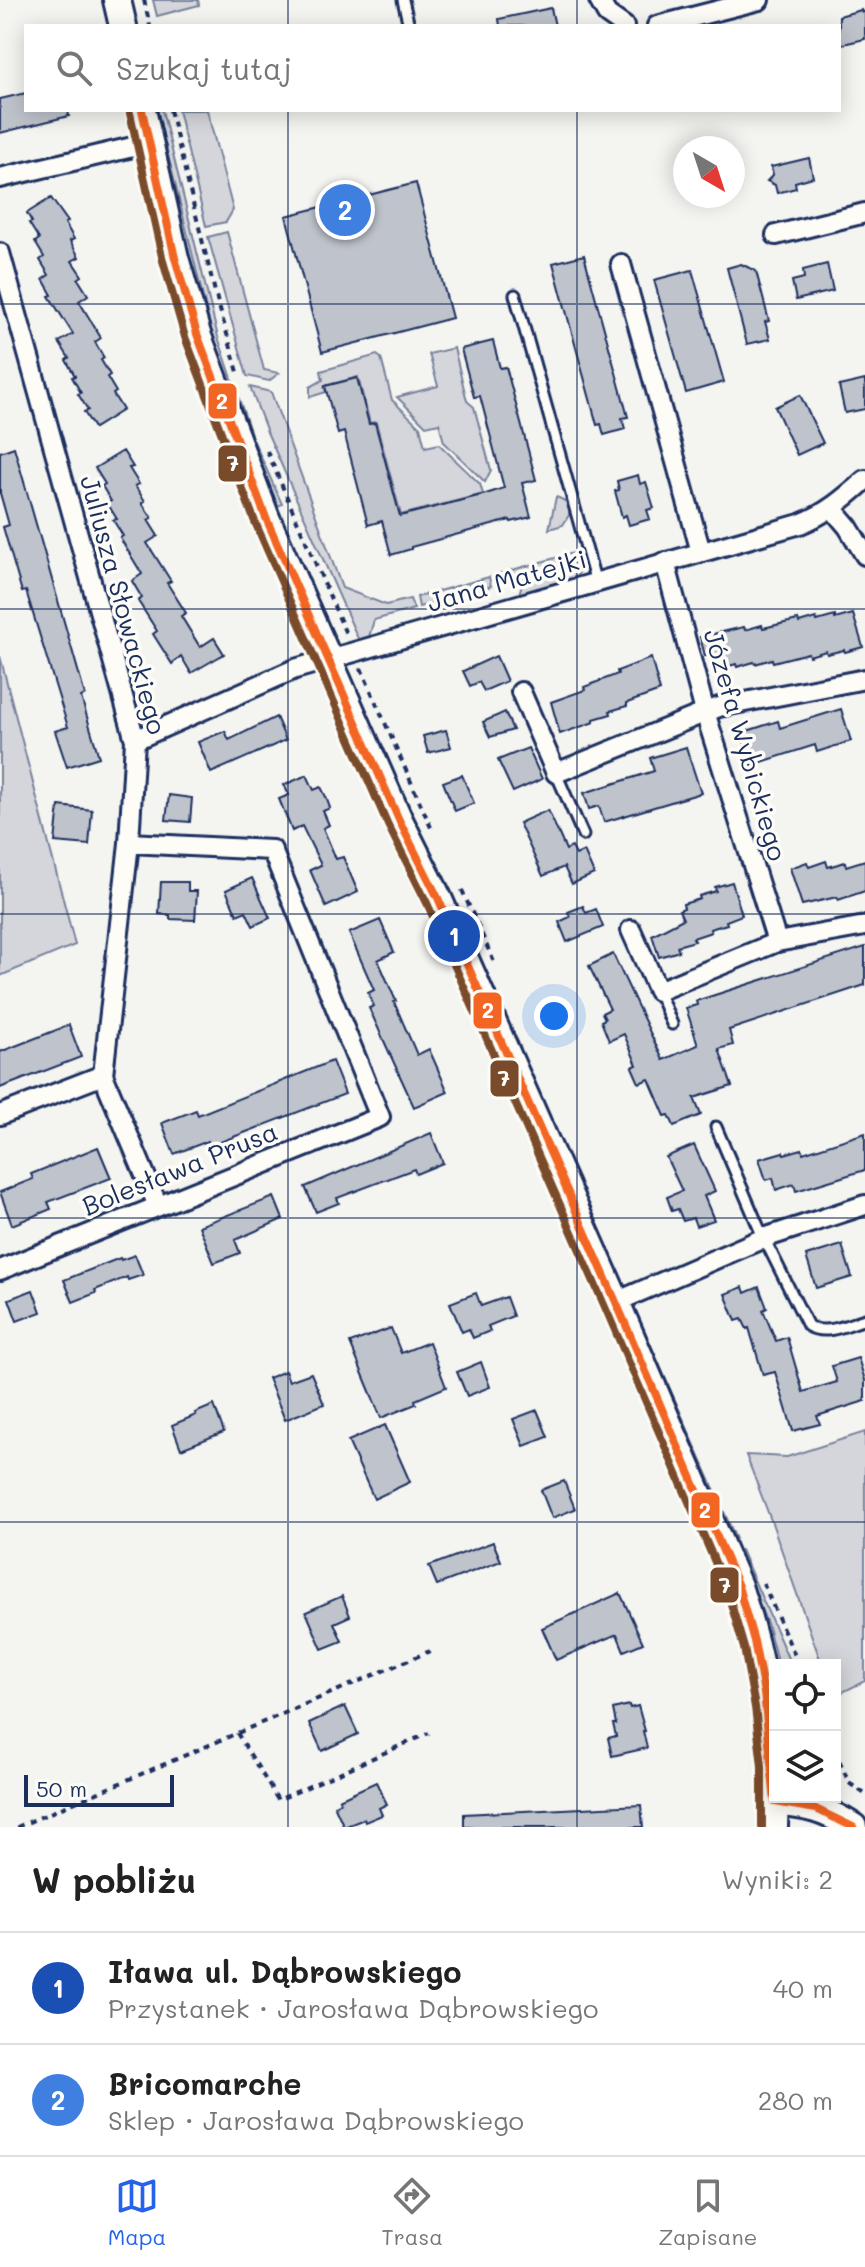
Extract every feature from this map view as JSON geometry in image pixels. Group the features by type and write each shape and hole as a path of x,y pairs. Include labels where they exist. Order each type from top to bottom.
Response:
{"street":[{"path":"117,0 123,24"},
{"path":"599,0 607,14 621,24"},
{"path":"665,24 759,0"},
{"path":"142,112 175,258 197,334 266,518 399,820 438,898 724,1551 752,1628 762,1673 771,1735 774,1814 806,1805 834,1814 853,1827"},
{"path":"0,178 150,143"},
{"path":"776,235 865,213"},
{"name":"Juliusza Słowackiego","path":"0,253 135,740 129,843 103,1075 158,1206"},
{"path":"621,264 701,552"},
{"name":"Jana Matejki","path":"135,740 295,669 800,524 819,517 865,480"},
{"path":"832,508 865,555"},
{"name":"Józefa Wybickiego","path":"665,562 705,712 777,942"},
{"path":"521,692 556,773 719,707 865,679"},
{"name":"Bolesława Prusa","path":"0,1270 380,1117 272,850 129,843"},
{"path":"631,930 658,991 777,942 865,926"},
{"path":"0,1115 103,1075"},
{"path":"616,1302 764,1238 865,1205"}],"lane":[{"path":"403,0 409,24"},
{"path":"515,295 596,583"},
{"path":"556,773 583,835"},
{"path":"658,991 672,1024"},
{"path":"716,1127 764,1238 808,1326 816,1331 831,1330 865,1319"}],"path":[{"path":"144,0 150,24"},
{"path":"170,112 241,384"},
{"path":"266,449 434,835"},
{"path":"457,882 495,966"},
{"path":"763,1583 796,1659"},
{"path":"17,1827 430,1651"},
{"path":"237,1733 278,1800 429,1733"},
{"path":"841,1764 849,1783 865,1794"}],"shaded area":[{"path":"153,0 198,0 199,5 157,16"},
{"path":"157,112 162,112 218,337 252,437 282,504 278,506 249,438 213,338"},
{"path":"178,112 208,112 233,210 226,222 206,226"},
{"path":"227,232 264,370 279,373 269,381 247,376 208,237"},
{"path":"454,348 467,401 474,407 491,470 485,482 444,442 439,423 426,426 397,397 438,386 429,354"},
{"path":"377,355 381,358 392,400 420,427 425,447 439,444 480,484 483,494 401,515 376,422 370,423 358,377 324,386 326,392 310,397 310,387 323,380 321,371"},
{"path":"250,387 271,392 342,588 386,605 410,599 414,609 374,620 369,637 359,641"},
{"path":"556,497 567,503 569,515 563,525 549,529"},
{"path":"573,553 580,566 574,579 519,594 524,578 496,585 494,575"},
{"path":"489,577 491,586 419,607 417,597"},
{"path":"0,656 75,945 0,976"},
{"path":"638,1316 736,1539 732,1541 638,1320"},
{"path":"865,1432 865,1681 841,1693 841,1659 820,1659 746,1455 787,1457"},
{"path":"741,1550 788,1659 776,1659 767,1623 737,1552"}],"building":[{"path":"551,8 555,24 500,24 499,19"},
{"path":"861,10 865,12 865,39 841,45 839,16"},
{"path":"24,93 24,112 68,112 69,116 0,133 0,99"},
{"path":"809,158 813,177 795,182 796,188 777,193 775,185 767,181 773,175 771,167"},
{"path":"416,183 452,318 322,352 286,216"},
{"path":"51,198 68,222 65,223 74,239 70,241 79,257 72,261 82,276 78,279 88,295 79,301 101,338 95,342 110,375 107,377 116,392 113,394 123,410 94,428 84,412 88,410 78,394 81,393 66,360 69,358 59,342 73,334 49,296 52,295 43,279 49,275 40,260 44,257 35,242 39,239 27,213"},
{"path":"584,255 628,417 622,418 625,429 604,435 601,424 597,425 553,263"},
{"path":"741,264 756,271 769,321 765,322 770,339 747,344 727,268"},
{"path":"827,264 833,291 796,300 792,281 804,278 803,270"},
{"path":"692,270 724,382 686,393 654,280"},
{"path":"493,341 500,368 506,367 536,480 522,483 531,517 510,520 391,555 382,521 368,525 344,432 338,434 325,386 357,378 369,424 375,423 400,516 486,494 504,488 480,396 474,397 461,349"},
{"path":"865,380 865,409 845,413 839,386"},
{"path":"800,395 823,443 797,455 775,407"},
{"path":"14,447 85,695 81,697 99,757 67,767 55,731 68,727 3,527 9,525 0,493 0,452"},
{"path":"123,451 133,467 129,468 139,484 135,486 145,501 142,503 152,518 148,520 158,536 147,543 171,581 167,583 186,613 181,616 200,647 214,638 224,654 191,673 181,656 172,664 153,634 157,631 138,601 142,598 132,581 142,574 120,538 123,536 113,520 117,519 107,503 111,501 102,486 105,484 95,468"},
{"path":"638,475 640,484 646,482 654,508 647,510 650,519 629,525 626,515 622,517 615,491 619,490 617,481"},
{"path":"853,614 863,647 845,652 827,654 826,651 809,656 808,653 773,662 772,659 719,669 715,654 705,656 700,637 744,627 745,630 762,625 763,628 798,620 799,623"},
{"path":"496,656 507,681 484,691 479,682 470,686 463,671"},
{"path":"651,658 660,691 627,703 627,706 610,711 611,714 594,719 594,722 560,734 551,702 585,690 584,687 618,674 617,671"},
{"path":"841,709 851,741 817,752 815,745 752,765 741,733 778,721 780,728"},
{"path":"505,712 513,730 490,737 483,722"},
{"path":"276,717 286,740 211,773 198,742 225,731 229,740"},
{"path":"446,730 451,747 428,753 423,736"},
{"path":"686,747 701,793 604,822 599,806 589,809 584,793 654,771 650,758"},
{"path":"528,748 542,779 513,792 498,760"},
{"path":"307,775 314,790 321,787 326,797 330,808 323,811 329,825 323,828 336,859 343,857 358,892 326,907 310,870 321,865 302,826 292,831 279,799 289,795 284,785"},
{"path":"462,775 474,803 455,811 443,782"},
{"path":"169,795 192,798 190,822 166,820"},
{"path":"59,806 92,810 89,845 55,842"},
{"path":"548,810 566,850 572,847 576,855 584,851 594,874 572,884 564,867 543,876 519,823"},
{"path":"865,860 865,891 838,900 837,897 802,905 790,868 807,862 809,867 826,861 828,867"},
{"path":"252,878 270,918 253,926 246,911 237,915 226,890"},
{"path":"161,882 188,882 188,891 197,891 195,920 170,919 170,915 159,914"},
{"path":"732,882 742,915 693,938 695,941 677,946 679,951 659,957 652,935 683,919 679,910 684,908 683,904 716,891 715,887"},
{"path":"583,906 586,913 596,909 603,927 567,942 559,922 570,917 568,912"},
{"path":"380,920 394,952 378,960 394,1002 417,1055 429,1049 448,1092 414,1107 369,1008 374,1006 368,993 374,990 349,933"},
{"path":"865,947 865,985 729,1030 733,1045 719,1049 732,1086 694,1098 701,1115 674,1126 669,1115 665,1116 649,1079 639,1083 632,1067 637,1065 624,1034 609,1041 601,1021 605,1019 602,1013 610,1009 589,966 613,954 663,1060 698,1045 686,1008 697,1005 696,1001"},
{"path":"69,1025 81,1057 0,1088 0,1052"},
{"path":"332,1061 345,1094 210,1146 208,1141 174,1154 162,1123 196,1110 198,1115"},
{"path":"431,1133 443,1163 416,1174 414,1169 337,1198 339,1203 316,1212 305,1187"},
{"path":"865,1133 865,1170 796,1191 794,1184 776,1190 773,1178 766,1180 759,1159 802,1149 803,1153"},
{"path":"694,1145 715,1191 704,1196 714,1220 696,1226 693,1218 683,1221 678,1209 672,1211 667,1197 682,1191 666,1157"},
{"path":"98,1147 111,1178 48,1202 51,1209 12,1225 0,1192 33,1179 31,1174"},
{"path":"274,1197 283,1219 235,1240 240,1253 214,1263 199,1226"},
{"path":"842,1245 852,1277 816,1288 806,1256"},
{"path":"135,1255 143,1275 128,1280 127,1277 73,1302 64,1280"},
{"path":"743,1287 745,1293 759,1287 767,1308 763,1310 776,1341 787,1337 803,1392 837,1382 832,1366 858,1358 865,1380 865,1401 817,1416 820,1424 793,1431 775,1372 763,1375 749,1328 742,1319 736,1321 725,1294"},
{"path":"33,1290 41,1312 17,1321 9,1299"},
{"path":"476,1293 481,1306 506,1297 513,1316 488,1326 490,1331 473,1338 469,1329 462,1332 450,1303"},
{"path":"391,1328 401,1353 429,1342 446,1387 415,1400 416,1404 381,1418 350,1343"},
{"path":"481,1362 490,1387 467,1396 457,1372"},
{"path":"285,1371 289,1381 311,1373 324,1404 285,1420 268,1378"},
{"path":"214,1405 224,1432 181,1449 172,1425"},
{"path":"537,1410 548,1437 524,1446 513,1419"},
{"path":"385,1425 410,1482 374,1499 348,1441"},
{"path":"564,1481 575,1509 552,1518 541,1490"},
{"path":"493,1542 501,1561 437,1585 429,1566"},
{"path":"620,1593 643,1643 624,1651 617,1634 556,1660 542,1628"},
{"path":"342,1596 350,1616 334,1623 342,1641 322,1649 306,1612"},
{"path":"629,1705 630,1708 638,1706 647,1748 612,1756 608,1738 616,1736 613,1709"},
{"path":"345,1706 358,1734 322,1751 309,1723"},
{"path":"376,1782 387,1804 379,1808 382,1815 344,1827 334,1805 341,1802 339,1799"},
{"path":"641,1805 643,1827 464,1827 464,1814"}],"transit line":[{"name":"2","path":"142,112 175,258 197,334 266,518 399,820 438,898 738,1586 754,1641 769,1743"},
{"name":"7","path":"130,113 163,261 185,337 255,522 388,825 427,903 727,1590 744,1648 755,1707 762,1766 762,1827"},
{"name":"2","path":"781,1803 816,1809 853,1827"}],"place":[{"name":"Bricomarche","path":"345,210"},
{"name":"Iława ul. Dąbrowskiego","path":"454,936"}]}
